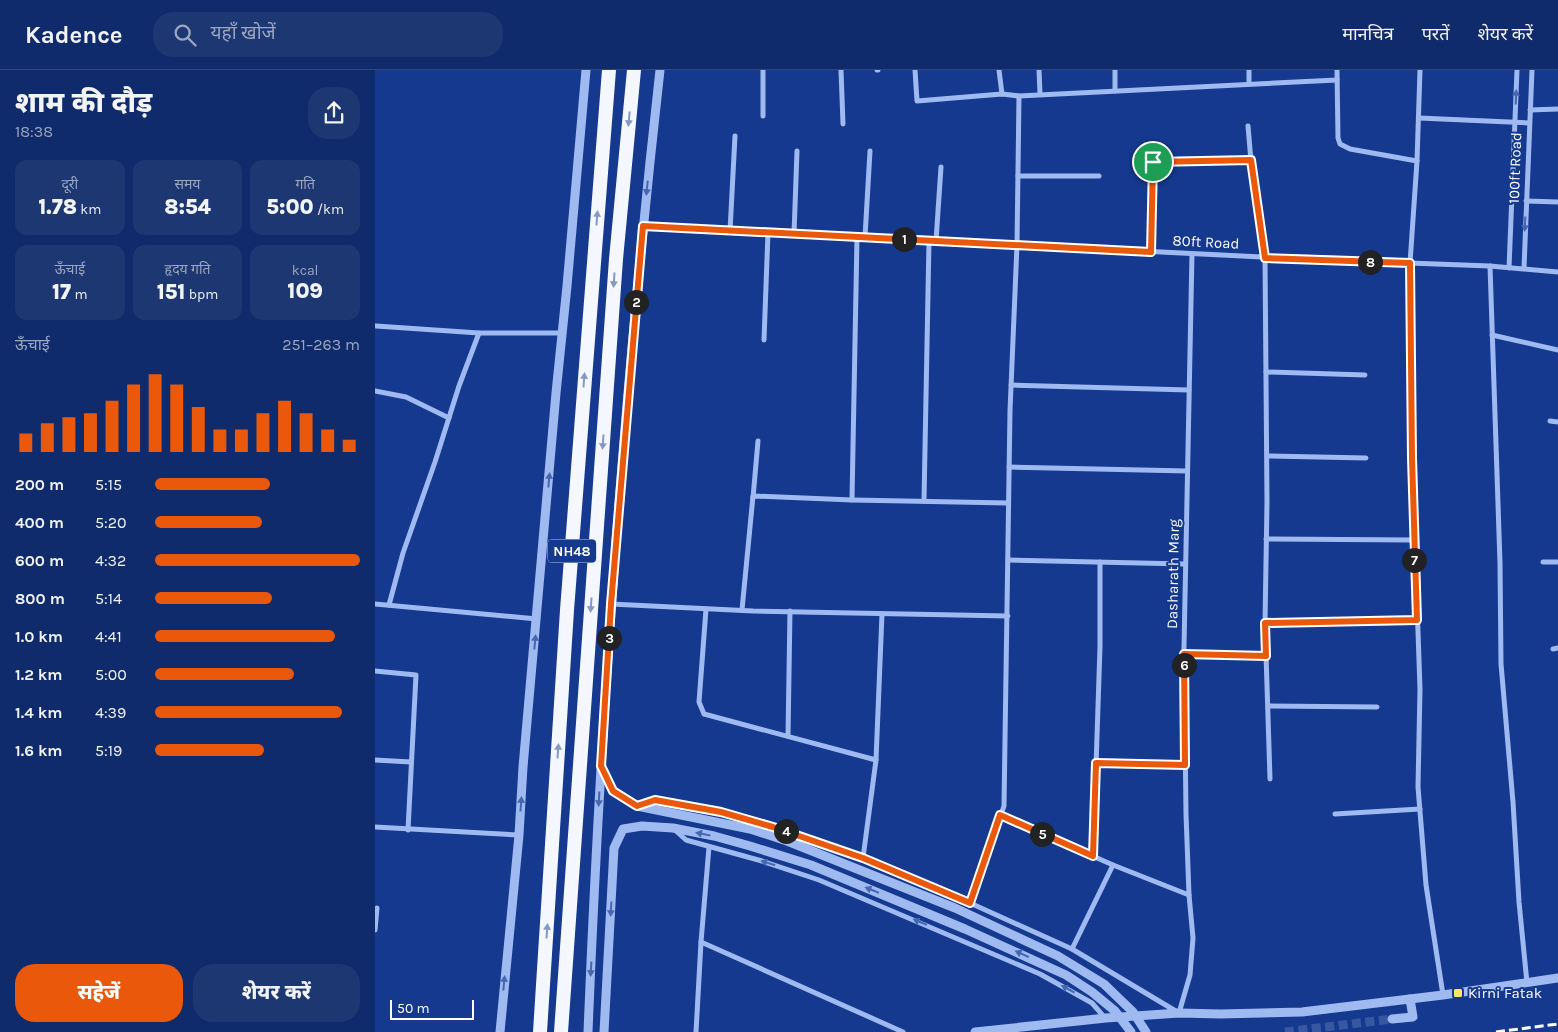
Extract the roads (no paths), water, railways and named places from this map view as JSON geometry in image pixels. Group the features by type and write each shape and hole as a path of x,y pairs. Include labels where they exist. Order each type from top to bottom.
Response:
{"highway":[{"name":"NH48","path":"540,1032 567,610 609,70"},
{"name":"NH48","path":"561,1032 614,278 633,70"}],"street":[{"path":"500,1032 587,70"},
{"path":"588,1032 611,604 643,226 660,70"},
{"path":"763,70 763,116"},
{"path":"841,70 843,124"},
{"path":"915,70 917,102 1002,94 1019,96 1337,80"},
{"path":"999,70 1002,94"},
{"path":"1039,70 1040,94"},
{"path":"1115,70 1115,91"},
{"path":"1249,70 1249,84"},
{"path":"1337,70 1338,138 1340,144 1350,149 1417,161"},
{"path":"1420,70 1417,161 1410,263 1414,540 1421,689 1418,787 1425,885 1443,995"},
{"path":"1509,268 1517,70"},
{"name":"100ft Road","path":"1524,268 1531,70"},
{"path":"970,903 1004,806 1008,503 1017,245 1019,96"},
{"path":"1530,110 1558,109"},
{"path":"1419,118 1529,123"},
{"path":"1248,126 1265,258 1267,456 1265,623 1270,779"},
{"path":"730,231 735,136"},
{"path":"1151,252 1153,147"},
{"path":"794,234 797,151"},
{"path":"865,237 870,151"},
{"path":"1153,162 1251,160"},
{"path":"936,241 941,167"},
{"path":"1018,176 1099,176"},
{"path":"1526,201 1558,202"},
{"name":"80ft Road","path":"643,226 1265,258 1490,266 1558,272"},
{"path":"764,340 768,232"},
{"path":"852,500 857,237"},
{"path":"924,502 929,240"},
{"name":"Dasharath Marg","path":"1179,1013 1190,975 1193,938 1189,895 1184,654 1192,254"},
{"path":"1490,266 1499,526 1501,664 1527,983"},
{"path":"376,326 479,333 562,333"},
{"path":"389,605 403,553 479,333"},
{"path":"1491,335 1558,350"},
{"path":"1266,372 1365,375"},
{"path":"1011,385 1189,390"},
{"path":"375,391 405,397 449,418"},
{"path":"1550,421 1558,422"},
{"path":"742,610 759,441"},
{"path":"1267,456 1366,458"},
{"path":"1009,467 1187,471"},
{"path":"753,498 753,496 1008,503"},
{"path":"1266,539 1414,540"},
{"path":"1008,560 1185,564"},
{"path":"1093,856 1100,647 1100,562"},
{"path":"1543,562 1558,562"},
{"path":"375,604 537,619"},
{"path":"611,604 742,610 1008,616"},
{"path":"706,608 699,702 704,714 876,760"},
{"path":"788,736 790,611"},
{"path":"863,858 876,760 882,614"},
{"path":"1265,623 1417,620"},
{"path":"1184,654 1266,656"},
{"path":"375,671 416,675 408,830"},
{"path":"1268,706 1377,707"},
{"path":"375,760 411,762"},
{"path":"1096,763 1185,765"},
{"path":"601,766 613,791 637,806 750,829 796,844 955,908 1058,956 1104,984 1133,1012 1146,1032"},
{"path":"637,806 655,800 721,812 773,827 863,858 1072,949 1179,1013"},
{"path":"1335,814 1420,809"},
{"path":"1000,815 1113,865 1189,895"},
{"path":"604,1032 614,848 623,830 642,826 673,828 714,836 811,865 965,929 1038,961 1092,992 1115,1011 1131,1032"},
{"path":"375,827 519,835"},
{"path":"673,828 686,840 791,870 819,880 1040,974 1092,1003 1106,1018"},
{"path":"696,1032 709,847"},
{"path":"1072,949 1113,865"},
{"path":"375,930 377,908"},
{"path":"701,942 903,1032"},
{"path":"975,1032 1106,1018 1179,1013 1302,1012 1443,995 1558,978"},
{"path":"1392,1019 1413,1017 1411,999"}],"tunnel":[{"path":"1285,1032 1392,1019"}],"railway":[{"path":"1496,1032 1558,1024"}],"place":[{"name":"Kirni Fatak","path":"1458,993"}]}
